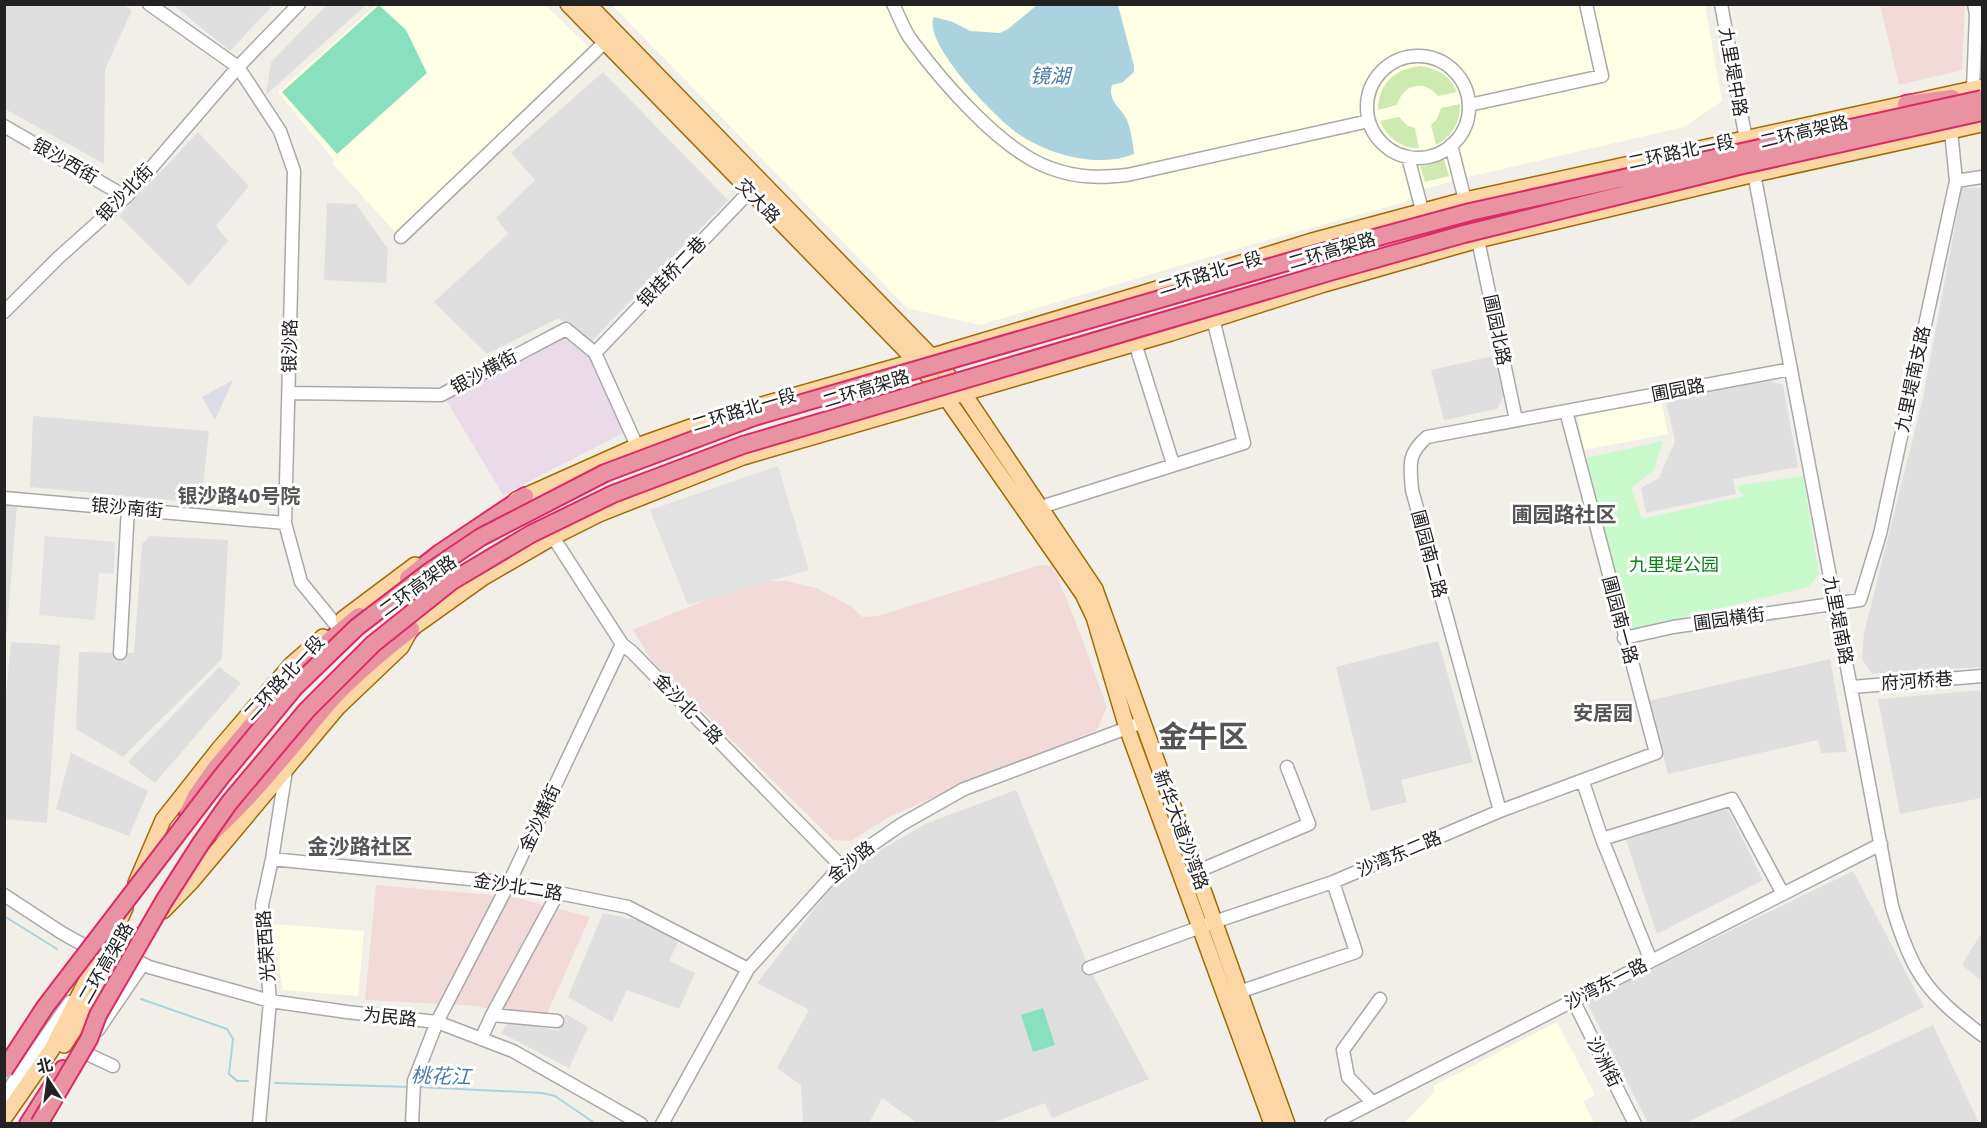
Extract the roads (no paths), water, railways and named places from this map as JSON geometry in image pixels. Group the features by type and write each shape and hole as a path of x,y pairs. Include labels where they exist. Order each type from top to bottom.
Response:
{"highway":[{"path":"1906,104 1941,101 1980,92"},
{"name":"二环高架路","path":"4,1070 45,1007 221,777 295,687 357,627 429,572 481,537 605,473 754,417 1308,256 1470,212 1980,92"},
{"name":"二环高架路","path":"28,1124 98,1015 164,901 201,843 230,803 307,710 373,644 452,581 531,534 613,494 754,442 1333,270 1464,234 1740,166 1983,112"},
{"path":"179,832 196,796 215,769 322,647 440,553 525,496"},
{"path":"201,843 233,814 333,698 367,664 411,629"},
{"path":"38,1124 89,1039 98,1015"}],"main road":[{"name":"交大路","path":"568,4 916,362 947,399"},
{"name":"交大路","path":"588,4 932,357 964,394"},
{"name":"二环路北一段","path":"13,1124 56,1050 100,954 115,931 163,820 219,749 291,665 336,625 440,546 489,513 637,446 755,405 916,362 1312,241 1465,200 1906,104"},
{"name":"二环路北一段","path":"4,1118 56,1050 131,942 192,881 338,707 401,647 411,629 484,577 553,537 599,514 743,457 1135,344 1324,284 1478,240 1755,174 1983,124"},
{"name":"新华大道沙湾路","path":"964,394 1095,589 1196,872 1207,925 1272,1124"},
{"name":"新华大道沙湾路","path":"947,399 1083,594 1094,617 1127,728 1207,925 1239,992 1287,1124"}],"street":[{"path":"149,4 238,67"},
{"name":"银沙北街","path":"4,312 58,258 126,197 238,67 299,4"},
{"path":"893,4 911,40 984,124 1015,149 1049,168 1092,178 1127,175 1369,121"},
{"path":"1469,105 1602,76 1586,4"},
{"name":"九里堤中路","path":"1721,4 1745,138 1755,174"},
{"path":"1974,4 1980,92"},
{"path":"401,237 605,42"},
{"path":"1419,56 1435,59 1449,66 1460,78 1467,92 1469,105 1467,124 1459,138 1432,157 1408,157 1397,154 1382,144 1371,130 1367,113 1368,95 1375,79 1387,66 1403,58 1419,56"},
{"name":"银沙路","path":"238,67 280,131 294,171 285,523 301,582 336,625"},
{"name":"银沙西街","path":"4,126 126,197"},
{"name":"九里堤南支路","path":"1834,604 1860,600 1880,534 1956,181 1951,131"},
{"path":"1452,145 1465,200"},
{"path":"1408,157 1422,210"},
{"name":"九里堤南路","path":"1755,174 1758,203 1892,906 1915,968 1934,993 1954,1013 1983,1035"},
{"path":"1956,181 1983,177"},
{"name":"银桂桥二巷","path":"595,353 749,192"},
{"name":"圃园北路","path":"1478,240 1516,420"},
{"path":"1041,507 1244,443 1213,320"},
{"name":"银沙横街","path":"289,393 441,395 566,329 595,353"},
{"path":"1135,344 1173,464"},
{"path":"595,353 637,446"},
{"name":"圃园路","path":"1566,411 1791,369"},
{"name":"圃园南二路","path":"1500,811 1412,490 1410,467 1415,447 1427,437 1566,411"},
{"name":"圃园南一路","path":"1566,411 1656,753 1582,782"},
{"name":"银沙南街","path":"4,498 285,523"},
{"path":"120,653 128,508"},
{"name":"金沙北一路","path":"553,537 622,644 841,866"},
{"name":"圃园横街","path":"1624,638 1673,627 1834,604"},
{"name":"金沙横街","path":"412,1124 414,1087 437,1022 509,883 622,644"},
{"name":"府河桥巷","path":"1852,687 1983,676"},
{"name":"金沙路","path":"662,1124 748,969 841,866 902,824 964,789 1143,722"},
{"path":"1196,872 1308,824 1287,767"},
{"name":"光荣西路","path":"259,1124 270,1001 262,904 272,859 286,770"},
{"path":"1582,782 1602,840 1651,961"},
{"name":"沙湾东二路","path":"1089,968 1333,882 1500,811 1582,782"},
{"path":"1602,840 1732,799 1783,894"},
{"name":"沙湾东一路","path":"1331,1124 1881,844"},
{"name":"金沙北二路","path":"272,859 509,883 628,907 748,969"},
{"path":"1239,992 1356,952 1333,882"},
{"path":"481,1039 558,893"},
{"path":"4,895 62,933 100,954"},
{"name":"为民路","path":"124,954 143,964 270,1001 437,1022 513,1051 641,1124"},
{"path":"38,1124 83,1052 143,964"},
{"path":"4,1099 58,1018 88,980"},
{"path":"1372,1102 1348,1077 1343,1050 1380,999"},
{"name":"沙洲街","path":"1574,1000 1635,1124"},
{"path":"492,1015 557,1021"},
{"path":"83,1052 113,1066"}],"water":[{"name":"镜湖","path":"1037,5 1118,5 1134,72 1123,82 1112,85 1111,95 1127,120 1134,154 1106,160 1077,158 1048,150 1023,137 998,116 965,82 939,45 933,29 934,17 953,22 970,31 1000,33"}],"waterway":[{"name":"桃花江","path":"4,916 57,949"},
{"name":"桃花江","path":"141,999 227,1029 233,1039 229,1074 237,1081 248,1081"},
{"name":"桃花江","path":"275,1083 410,1087"},
{"name":"桃花江","path":"419,1087 542,1093 555,1096 596,1124"}],"district":[{"name":"银沙路40号院","path":"239,496"},
{"name":"圃园路社区","path":"1564,515"},
{"name":"安居园","path":"1603,713"},
{"name":"金牛区","path":"1203,737"},
{"name":"金沙路社区","path":"360,847"}],"park label":[{"name":"九里堤公园","path":"1674,565"}]}
